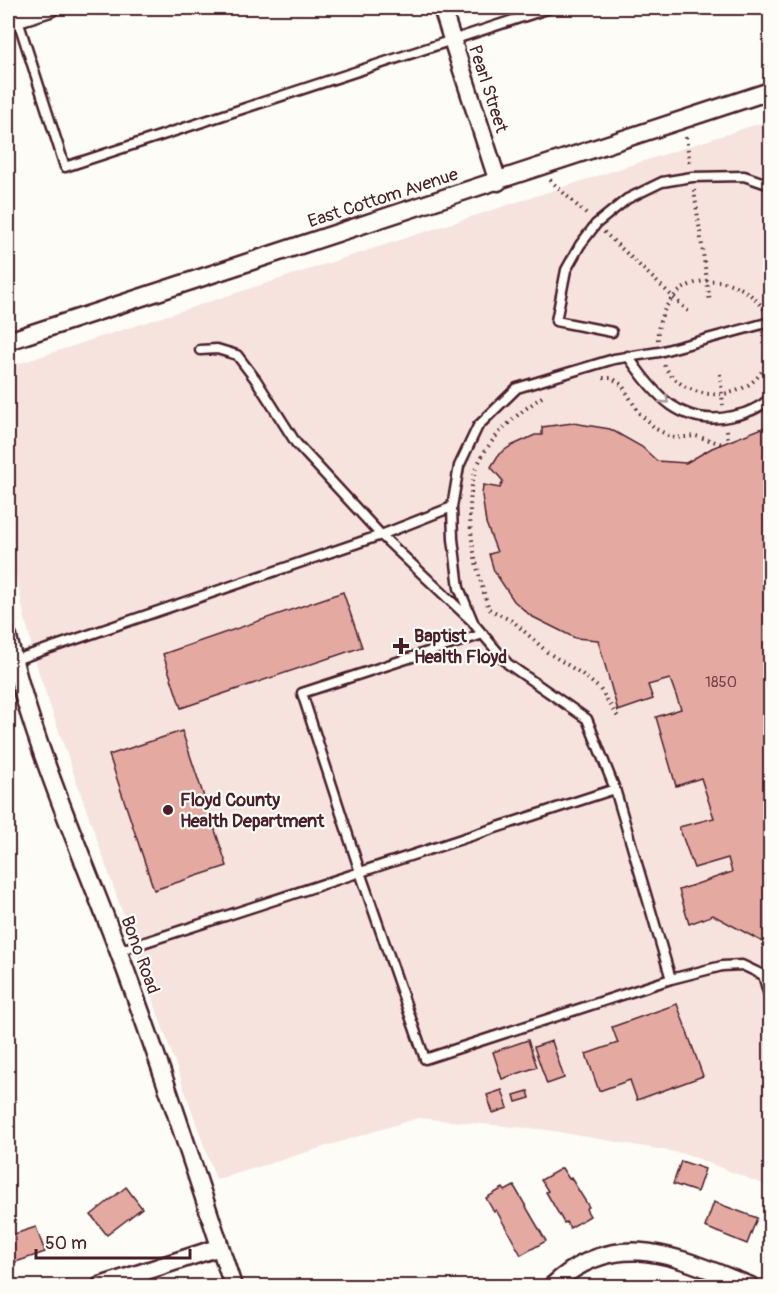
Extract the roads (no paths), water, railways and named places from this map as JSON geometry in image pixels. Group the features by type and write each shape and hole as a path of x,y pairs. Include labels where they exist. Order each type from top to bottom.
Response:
{"street":[{"path":"13,16 50,8"},
{"name":"Pearl Street","path":"442,8 498,182"},
{"name":"East Cottom Avenue","path":"8,341 771,91"},
{"name":"Bono Road","path":"8,637 12,661 56,788 118,951 233,1287"},
{"path":"100,1287 220,1247"},
{"path":"552,1287 563,1276 597,1258 633,1251 672,1256 751,1287"}],"lane":[{"path":"13,16 65,167 550,8"},
{"path":"612,332 556,321 566,270 580,245 596,224 627,199 662,182 692,177 744,176 771,185"},
{"path":"474,624 459,588 452,507 459,466 478,426 517,388 628,356 659,352 771,322"},
{"path":"200,350 217,349 237,356 256,380 297,443 381,535 474,624 508,664 587,719 615,789 672,979"},
{"path":"628,356 646,382 676,410 697,418 725,418 750,412 771,398"},
{"path":"12,661 381,535 452,507"},
{"path":"483,634 302,693 360,872 425,1059 672,979 722,966 742,965 767,974 771,999"},
{"path":"118,951 615,789"}],"place":[{"name":"Baptist Health Floyd","path":"401,646"},
{"name":"Floyd County Health Department","path":"168,810"}]}
